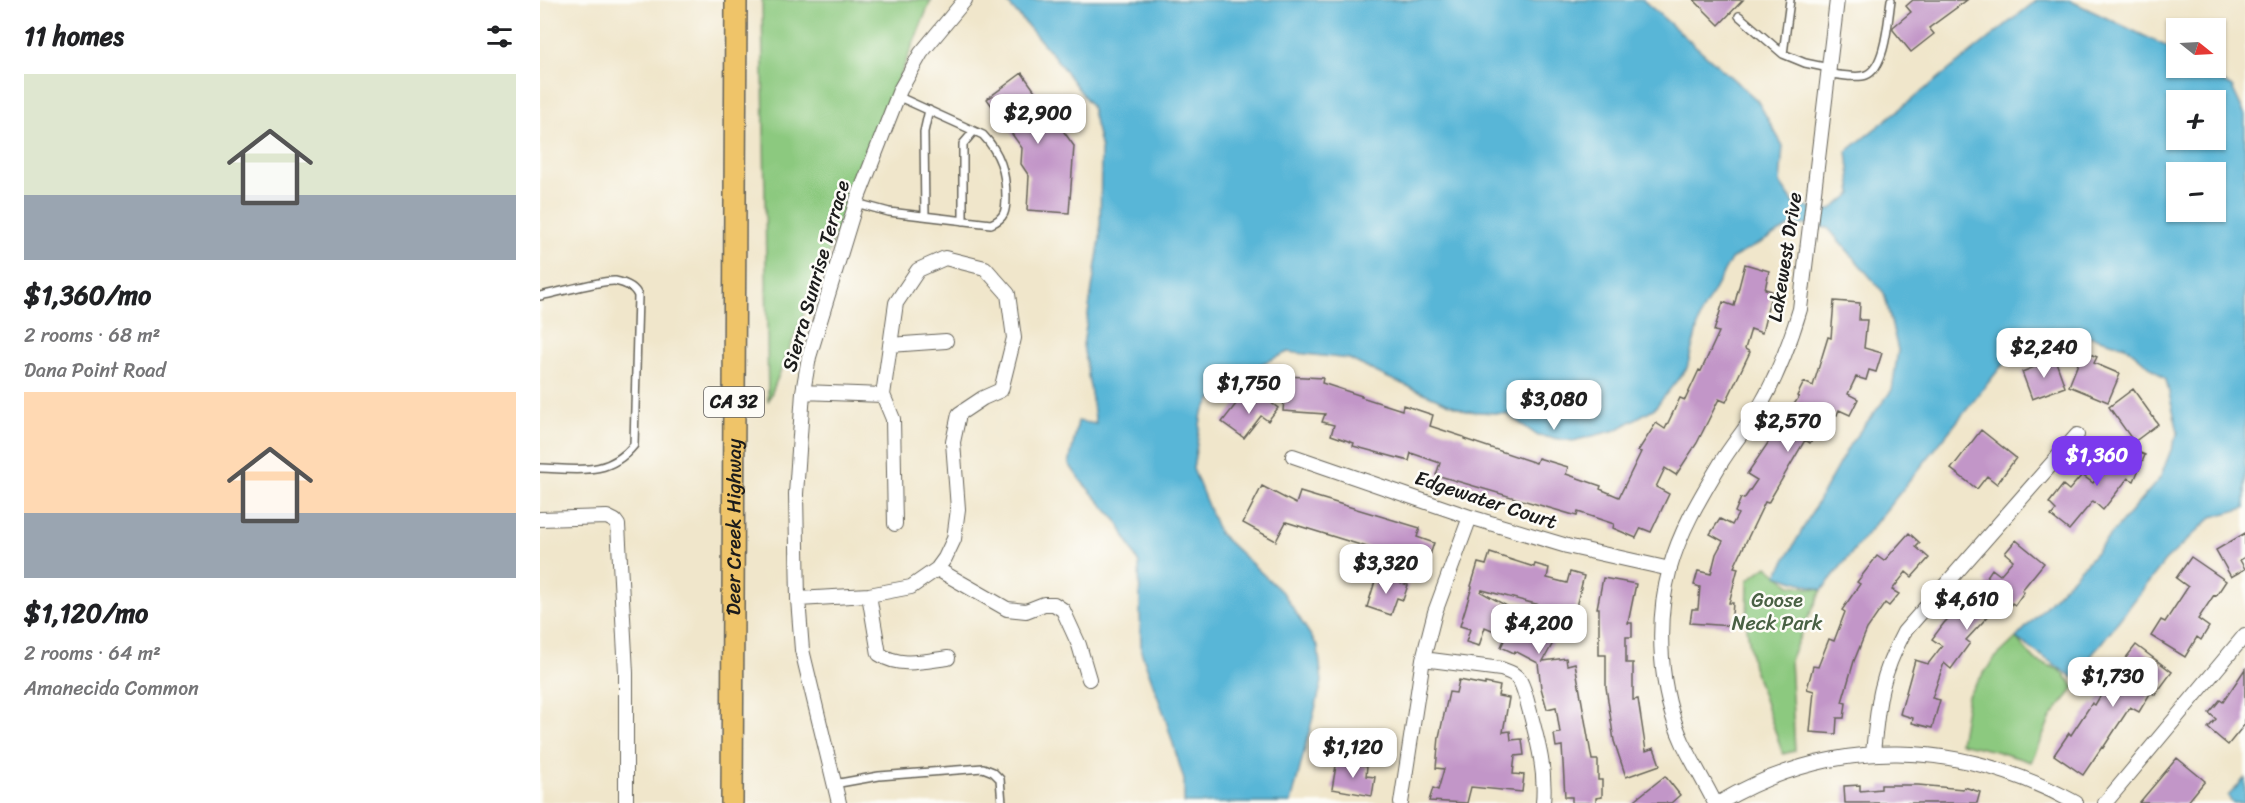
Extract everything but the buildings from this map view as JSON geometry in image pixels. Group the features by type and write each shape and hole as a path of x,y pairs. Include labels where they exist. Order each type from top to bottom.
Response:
{"main road":[{"name":"Deer Creek Highway","path":"732,803 736,0"}],"street":[{"name":"Sierra Sunrise Terrace","path":"839,803 802,650 798,599 796,494 803,392 809,357 856,203 897,96 921,53 966,0"},
{"name":"Lakewest Drive","path":"1717,803 1683,741 1671,708 1663,665 1663,612 1670,569 1692,513 1720,463 1755,415 1776,379 1790,345 1800,309 1836,0"},
{"path":"798,599 869,595 911,587 937,569 945,558 954,539 958,509 953,442 959,414 983,398 1001,390 1014,338 1008,294 986,268 945,258 918,270 896,303 883,395 893,419 895,524"},
{"path":"890,345 946,341"},
{"path":"803,392 883,395"},
{"path":"1873,753 1883,676 1904,632 2077,435"},
{"name":"Edgewater Court","path":"1293,456 1470,518 1567,546 1670,569"},
{"path":"540,519 607,518 618,525 626,673 626,803"},
{"path":"1401,803 1423,659 1435,612 1470,518"},
{"path":"937,569 1006,609 1026,611 1044,604 1054,604 1063,610 1079,645 1089,679"},
{"path":"869,595 879,654 890,661 905,663 948,658"},
{"path":"2105,803 2245,635"},
{"path":"1423,659 1501,669 1513,673 1520,681 1526,695 1542,759 1543,803"},
{"path":"1717,803 1747,786 1787,771 1825,760 1873,753 1924,754 1972,763 2012,774 2053,790 2076,803"}],"lane":[{"path":"1783,54 1790,0"},
{"path":"1739,16 1783,54 1828,71 1864,76 1876,67 1882,53 1891,0"},
{"path":"856,203 889,212 991,224 1000,220 1005,213 1004,167 992,145 983,135 897,96"},
{"path":"925,216 924,132 929,110"},
{"path":"963,221 963,144 974,131"},
{"path":"540,296 615,281 630,286 636,290 638,296 634,445 618,461 594,470 540,468"},
{"path":"834,784 879,776 983,768 993,772 1000,779 1002,803"}],"green space":[{"path":"762,0 931,0 768,402"},
{"name":"Goose Neck Park","path":"1767,566 1790,585 1822,590 1790,660 1795,751 1783,754 1753,667 1747,628 1748,580"},
{"path":"2016,638 2035,660 2060,670 2075,687 2051,717 2031,762 1960,743 1968,695 1995,658"}],"water":[{"path":"1005,0 1643,0 1757,100 1783,146 1780,183 1796,206 1830,210 1852,194 1847,151 2037,0 2069,0 2166,46 2166,78 2218,78 2232,87 2245,115 2245,508 2212,517 2165,561 2074,678 2016,638 2089,560 2160,478 2178,432 2166,380 2125,346 2081,334 2038,333 2000,368 1822,590 1777,575 1850,444 1892,390 1898,350 1884,293 1828,228 1794,224 1731,259 1701,314 1687,368 1655,408 1616,430 1573,441 1538,436 1507,414 1466,411 1349,359 1288,352 1225,380 1202,413 1193,469 1219,533 1284,594 1318,647 1322,682 1291,803 1184,803 1184,780 1164,714 1141,651 1139,564 1117,521 1069,464 1078,421 1096,424 1083,345 1100,239 1101,149 1091,106 1054,56"},
{"path":"2245,778 2245,803 2232,803 2228,796"}]}
